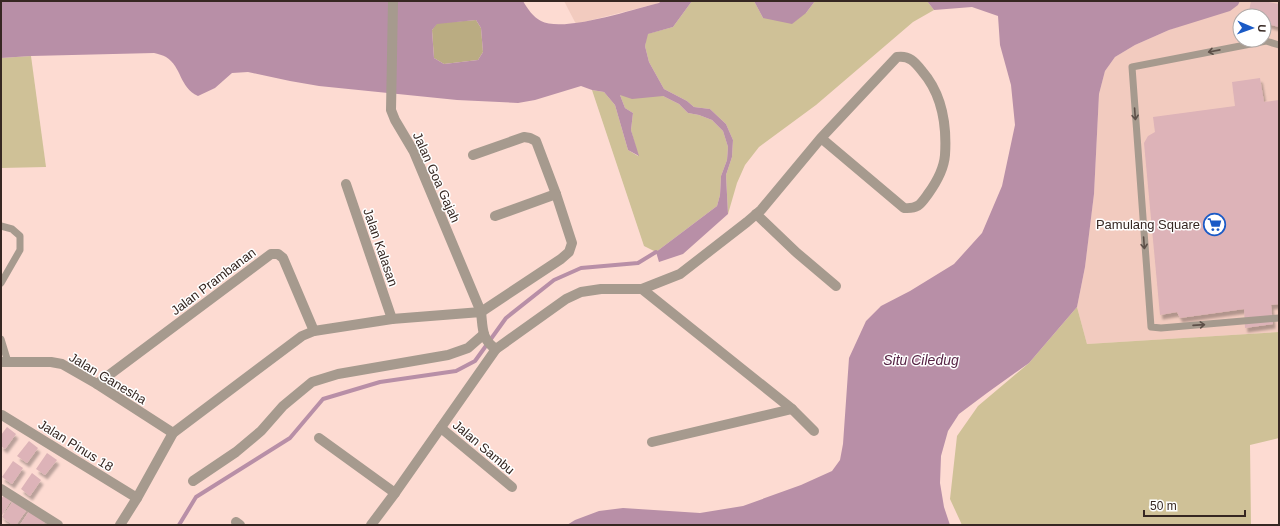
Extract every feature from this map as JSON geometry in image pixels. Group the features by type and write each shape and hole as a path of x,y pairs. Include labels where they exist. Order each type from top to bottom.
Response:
{"street":[{"name":"Jalan Goa Gajah","path":"393,1 391,110 395,120 414,152 481,312 484,336"},
{"path":"371,525 441,428 493,348 566,299 581,292 601,289 642,289 680,274 756,214 821,138 897,57 907,57 915,62 932,82 941,106 945,132 945,155 943,166 931,190 920,205 912,209 904,208 821,138"},
{"path":"120,525 137,498 173,433 302,336 314,331 392,319 481,312 561,260 569,252 572,244 556,194 536,141 524,137 473,155"},
{"name":"Jalan Kalasan","path":"346,184 392,319"},
{"path":"496,216 556,194"},
{"path":"756,214 797,253 836,286"},
{"name":"Jalan Prambanan","path":"97,384 271,254 278,254 283,258 314,331"},
{"path":"642,289 792,409 814,431"},
{"path":"193,480 241,448 261,431 283,406 312,382 338,374 448,355 468,348 484,336 493,348"},
{"name":"Jalan Ganesha","path":"5,362 51,362 62,364 97,384 173,433"},
{"path":"652,442 792,409"},
{"name":"Jalan Pinus 18","path":"2,414 137,498"},
{"name":"Jalan Sambu","path":"441,428 512,487"},
{"path":"319,438 395,493"},
{"path":"1,489 58,525"}],"lane":[{"path":"1279,45 1266,41 1132,67 1150,327 1161,328 1279,318"},
{"path":"1,226 12,229 20,236 21,244 20,250 1,283"},
{"path":"1,339 5,362"}],"shaded area":[{"path":"564,1 661,1 659,3 576,24"},
{"path":"692,1 754,1 763,18 806,13 815,1 927,1 934,10 913,22 816,105 759,147 745,165 737,183 728,214 726,175 732,157 733,140 726,124 710,109 694,107 687,101 664,89 649,62 645,46 647,34 673,27"},
{"path":"1240,1 1279,1 1279,332 1087,344 1077,307 1085,267 1094,194 1099,94 1105,71 1115,57 1135,45 1169,30 1238,5"},
{"path":"476,20 481,28 483,52 478,60 444,64 434,58 432,30 437,23"},
{"path":"31,56 46,167 1,168 1,58"},
{"path":"592,90 604,92 615,105 628,150 638,156 631,130 633,113 625,108 620,95 663,96 679,104 688,113 712,120 723,131 728,147 727,160 721,176 720,195 717,206 656,252 644,246"},
{"path":"1077,307 1087,344 1279,332 1279,438 1250,445 1251,525 962,525 950,499 957,436 978,406 1029,363"}],"water":[{"path":"1,1 523,1 533,15 541,21 551,24 565,24 599,19 659,3 661,1 692,1 673,27 648,34 645,46 649,62 664,89 687,101 694,107 710,109 726,124 733,140 732,157 726,175 728,214 683,254 659,262 656,252 717,206 720,195 721,176 727,160 728,147 723,131 712,120 688,113 679,104 663,96 632,99 620,95 625,108 633,113 631,130 639,156 628,150 615,105 604,92 581,86 535,100 518,103 457,100 319,86 248,72 232,73 215,88 198,96 187,88 171,61 165,56 154,53 1,58","holes":["476,20 481,28 483,52 478,60 444,64 434,58 432,30 437,24"]},
{"path":"754,1 815,1 806,13 792,24 763,18"},
{"name":"Situ Ciledug","path":"927,1 1240,1 1238,5 1230,11 1169,30 1135,45 1115,57 1105,71 1099,94 1094,194 1085,267 1077,307 1029,363 959,414 948,431 941,456 940,483 944,507 950,525 567,525 575,520 599,511 623,508 700,513 743,506 801,485 832,471 840,460 843,444 849,358 866,321 881,306 910,291 954,264 982,233 1002,186 1015,125 1011,85 1000,45 998,16 972,7 934,10"}],"building":[{"path":"1251,1 1263,1 1279,4 1279,27 1272,25 1272,8 1250,8"},
{"name":"Pamulang Square","path":"1260,78 1264,102 1279,100 1279,304 1271,305 1273,324 1245,328 1244,309 1180,318 1177,312 1160,315 1144,143 1148,136 1155,132 1153,117 1235,106 1232,82"},
{"path":"7,427 16,434 5,449 1,446 1,435"},
{"path":"29,441 38,448 27,463 17,456"},
{"path":"47,453 57,460 45,475 36,469"},
{"path":"13,461 23,468 12,484 2,477"},
{"path":"32,473 41,480 30,496 21,489"},
{"path":"5,494 12,499 1,517 1,499"},
{"path":"14,500 28,508 16,525 13,525 2,517"},
{"path":"30,510 46,520 43,525 20,525"}],"waterway":[{"path":"179,525 196,497 290,438 323,399 380,382 456,371 475,361 506,318 554,280 581,268 638,263 656,252"}],"place":[{"name":"Pamulang Square","path":"1215,224"}]}
